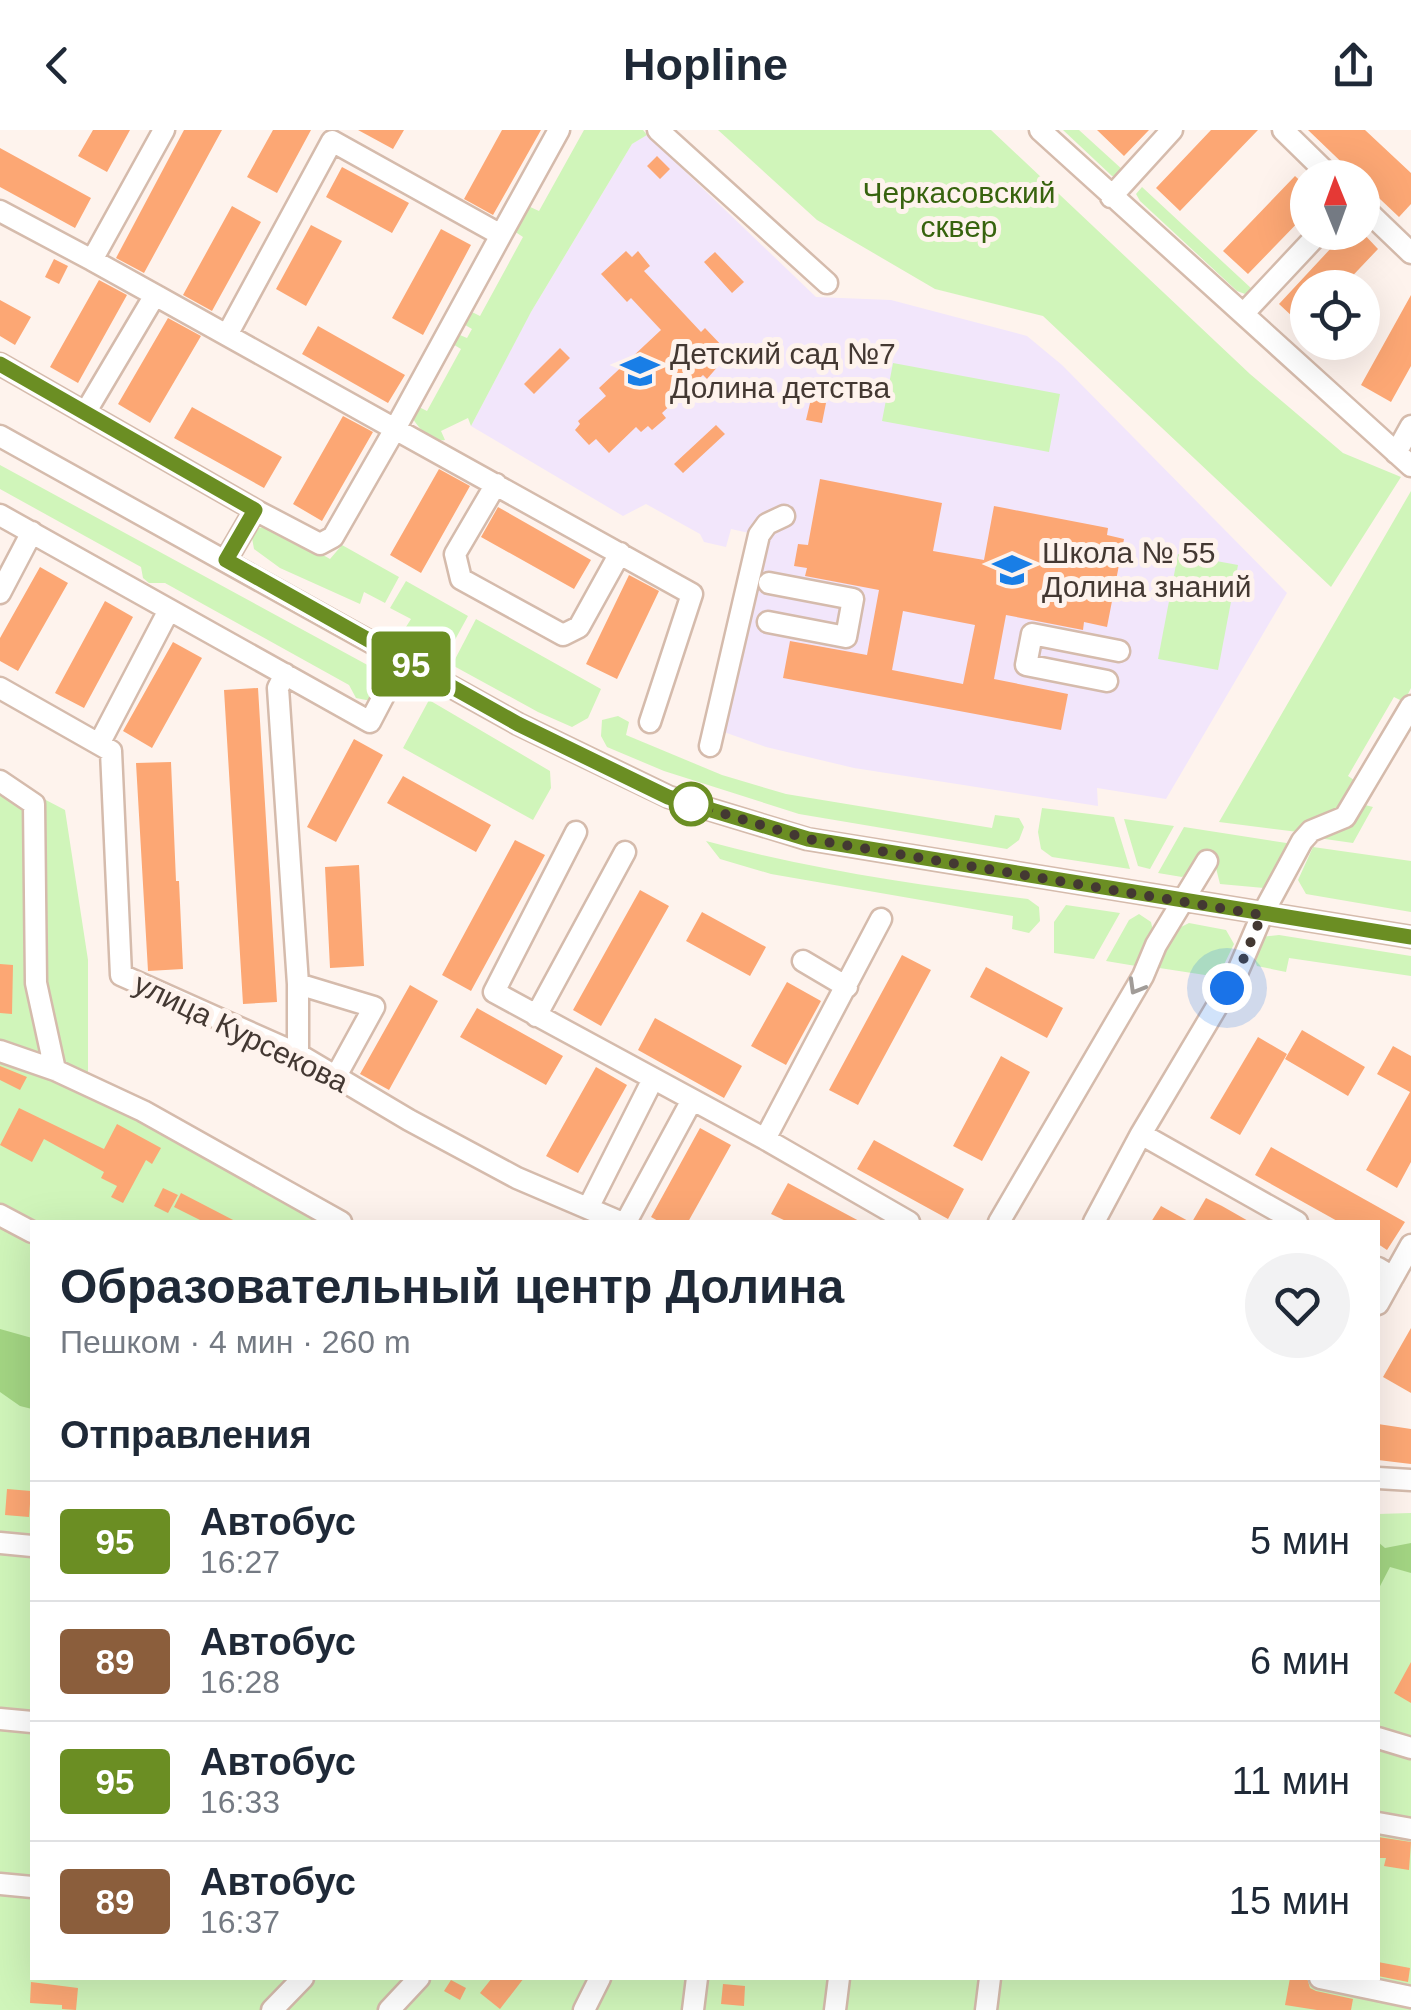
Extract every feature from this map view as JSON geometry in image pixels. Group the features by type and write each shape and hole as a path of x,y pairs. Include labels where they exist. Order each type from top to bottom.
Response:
{"street":[{"path":"92,260 164,130"},
{"path":"0,364 320,544 333,537 396,428 559,130"},
{"path":"658,130 828,283"},
{"path":"1040,130 1403,460 1411,426"},
{"path":"1111,197 1172,130"},
{"path":"1283,130 1314,160"},
{"path":"227,335 335,136 501,236"},
{"path":"0,210 692,594 650,722"},
{"path":"1380,223 1411,253"},
{"path":"1244,312 1303,250"},
{"path":"85,413 155,295"},
{"path":"0,436 518,724 668,797 808,839 1411,937"},
{"path":"496,484 456,554 461,579 563,634 579,627 620,553"},
{"path":"226,560 255,510"},
{"path":"0,514 370,722 403,660"},
{"path":"710,746 760,535 766,524 784,516"},
{"path":"0,594 32,532"},
{"path":"768,583 854,599 846,637 768,622"},
{"path":"0,688 99,744 169,610"},
{"path":"1108,680 1026,665 1032,634 1119,651"},
{"path":"285,674 278,688 298,984 298,1054"},
{"path":"1095,1220 1141,1134 1238,972 1262,915 1302,841 1312,831 1345,816 1411,706"},
{"name":"улица Курсекова","path":"99,744 110,750 121,975 298,1054 517,1178 618,1220"},
{"path":"0,781 34,804 36,983 55,1070"},
{"path":"576,832 494,992 906,1220"},
{"path":"536,1016 625,852"},
{"path":"1000,1220 1207,861"},
{"path":"765,1139 881,919"},
{"path":"802,962 847,986"},
{"path":"298,984 374,1007 335,1078"},
{"path":"0,1052 55,1070 143,1111 337,1220"},
{"path":"588,1208 653,1080"},
{"path":"624,1220 692,1100"},
{"path":"1141,1134 1293,1220"},
{"path":"0,1215 30,1231"},
{"path":"1385,1272 1411,1245"},
{"path":"1380,1478 1411,1480"},
{"path":"0,1543 30,1546"},
{"path":"0,1719 30,1722"},
{"path":"1380,1739 1411,1748"},
{"path":"1380,1823 1411,1829"},
{"path":"0,1884 30,1887"},
{"path":"272,2010 301,1980"},
{"path":"390,2010 417,1980"},
{"path":"584,2010 599,1980"},
{"path":"693,2010 697,1980"},
{"path":"834,2010 839,1980"},
{"path":"986,2010 990,1980"},
{"path":"1330,1980 1411,1997"}],"shaded area":[{"name":"Школа № 55 Долина знаний","path":"647,135 816,297 891,300 1027,336 1062,365 1287,593 1166,799 1097,788 1098,806 854,768 766,747 724,732 767,537 731,529 726,547 704,542 700,534 646,504 623,516 471,426 528,317 632,144"}],"green space":[{"path":"584,130 643,130 647,135 632,144 531,312 471,426 468,418 441,431 445,440 431,437 413,419 417,406 427,411 461,349 451,343 455,333 467,338 472,329 460,322 470,311 480,316 523,237 514,231 528,206 539,211"},
{"name":"Черкасовский сквер","path":"718,130 991,130 1250,374 1343,453 1401,477 1331,587 1043,316 935,289 817,220"},
{"path":"1063,130 1079,130 1124,171 1119,177 1112,176"},
{"path":"1142,187 1252,289 1245,294 1237,291 1140,201 1136,194"},
{"path":"893,363 1060,394 1049,452 882,421"},
{"path":"0,465 373,668 381,685 371,701 356,698 349,685 165,583 149,583 143,578 141,567 0,489"},
{"path":"1411,491 1411,688 1404,702 1394,697 1348,776 1357,782 1339,813 1298,832 1219,822"},
{"path":"271,525 330,559 342,545 399,577 385,603 364,592 360,604 280,568 254,549 252,538 259,528"},
{"path":"1178,554 1238,565 1218,670 1158,659"},
{"path":"406,581 468,616 445,658 404,630 411,619 390,608"},
{"path":"476,619 601,689 588,718 572,727 452,665"},
{"path":"429,700 550,771 551,788 533,820 403,748"},
{"path":"618,716 629,722 626,735 722,775 786,794 992,828 995,815 1019,818 1024,827 1019,840 1007,849 799,814 664,771 607,747 601,736 602,720"},
{"path":"0,776 65,810 88,960 88,1084 326,1220 30,1220 30,1980 1380,1980 1380,1514 1411,1513 1411,2010 0,2010"},
{"path":"1361,804 1373,807 1353,843 1318,838 1345,828"},
{"path":"1042,808 1114,817 1130,869 1052,857 1041,849 1038,832"},
{"path":"1124,819 1174,826 1150,869 1138,866"},
{"path":"1184,827 1293,844 1276,880 1264,888 1220,884 1213,856 1182,877 1158,873"},
{"path":"706,841 866,876 1028,899 1039,907 1040,921 1029,933 1012,929 1013,916 771,874 720,859"},
{"path":"1313,847 1411,861 1411,912 1306,894 1298,880"},
{"path":"1066,905 1120,913 1094,959 1054,953 1054,922"},
{"path":"1139,914 1151,922 1153,931 1136,966 1106,961 1129,920"},
{"path":"1189,923 1226,930 1234,944 1218,977 1153,967 1175,930"},
{"path":"1279,935 1411,956 1411,976 1289,958 1286,972 1257,966 1252,954 1260,937"},
{"path":"0,1329 30,1337 30,1408 0,1392"},
{"path":"1411,1543 1411,1573 1390,1567 1380,1586 1380,1544 1385,1548"}],"building":[{"path":"93,130 130,130 107,172 78,156"},
{"path":"184,130 222,130 144,273 116,258"},
{"path":"273,130 311,130 277,193 247,177"},
{"path":"358,130 404,130 393,149"},
{"path":"502,130 541,130 493,215 464,199"},
{"path":"1097,130 1149,130 1124,156"},
{"path":"1211,130 1258,130 1180,211 1156,188"},
{"path":"1308,130 1365,130 1411,173 1411,204 1399,217 1380,199 1380,160 1339,160"},
{"path":"0,148 91,198 75,228 0,187"},
{"path":"657,156 670,169 660,179 647,166"},
{"path":"342,167 409,203 392,233 326,197"},
{"path":"1290,181 1290,231 1248,274 1223,251"},
{"path":"232,206 261,222 212,311 183,295"},
{"path":"311,225 342,241 306,306 276,289"},
{"path":"441,229 471,245 423,335 392,318"},
{"path":"1329,250 1377,250 1358,270 1311,270"},
{"path":"626,251 632,257 638,251 650,266 644,271 701,332 705,328 724,348 720,352 725,358 707,379 703,375 662,413 666,418 652,430 648,426 641,432 636,427 609,453 596,439 589,445 575,430 578,421 606,396 599,388 661,330 601,274"},
{"path":"715,252 744,282 732,293 704,262"},
{"path":"54,259 68,266 59,284 45,277"},
{"path":"99,280 127,295 78,383 50,367"},
{"path":"1290,292 1290,314 1279,304"},
{"path":"1411,295 1411,366 1391,402 1361,385 1375,360 1380,360 1380,351"},
{"path":"0,300 31,317 15,345 0,336"},
{"path":"168,318 201,336 150,423 118,404"},
{"path":"318,326 405,375 388,403 302,354"},
{"path":"560,348 570,358 534,394 524,384"},
{"path":"811,399 826,403 822,423 806,420"},
{"path":"192,407 282,457 264,488 174,438"},
{"path":"343,416 373,432 322,521 293,504"},
{"path":"716,425 725,434 683,473 674,464"},
{"path":"439,469 470,486 421,573 390,555"},
{"path":"820,479 942,503 933,551 984,560 994,506 1108,528 1107,535 1124,539 1107,627 1084,622 1083,630 1006,615 994,679 1068,694 1061,730 783,678 790,641 867,655 879,590 805,576 807,568 794,566 798,544 808,545","holes":["903,611 975,625 963,684 892,670"]},
{"path":"498,507 591,560 574,589 481,537"},
{"path":"40,567 68,583 18,671 0,661 0,638"},
{"path":"629,575 659,591 617,679 586,664"},
{"path":"105,601 133,617 84,708 55,693"},
{"path":"173,642 202,658 152,748 123,731"},
{"path":"258,688 277,1002 243,1004 224,690"},
{"path":"354,739 383,755 336,842 307,827"},
{"path":"171,762 183,969 148,971 136,763"},
{"path":"403,776 491,825 476,852 387,803"},
{"path":"515,840 545,855 471,991 442,975"},
{"path":"359,865 364,966 330,968 325,867"},
{"path":"640,890 669,906 601,1026 573,1010"},
{"path":"702,912 766,947 750,976 686,941"},
{"path":"902,955 931,970 858,1105 829,1090"},
{"path":"0,964 13,965 12,1014 0,1013"},
{"path":"986,967 1063,1008 1047,1038 970,997"},
{"path":"787,982 821,1001 786,1065 751,1046"},
{"path":"410,985 438,1001 389,1090 360,1074"},
{"path":"477,1008 563,1056 546,1085 460,1037"},
{"path":"655,1018 742,1066 724,1098 638,1050"},
{"path":"1302,1030 1365,1067 1348,1096 1285,1059"},
{"path":"1258,1037 1287,1054 1240,1135 1210,1118"},
{"path":"1393,1046 1411,1056 1411,1162 1397,1188 1366,1170 1410,1092 1377,1074"},
{"path":"1001,1056 1030,1072 982,1161 953,1146"},
{"path":"0,1066 27,1077 20,1090 0,1080"},
{"path":"596,1067 627,1085 578,1173 546,1156"},
{"path":"19,1108 104,1149 117,1124 161,1148 152,1164 146,1160 123,1203 111,1197 117,1186 101,1178 104,1172 44,1139 32,1162 0,1145"},
{"path":"700,1128 731,1145 689,1220 651,1217"},
{"path":"874,1140 964,1189 948,1219 857,1169"},
{"path":"1271,1147 1405,1222 1387,1250 1380,1245 1380,1220 1335,1220 1255,1175"},
{"path":"788,1183 857,1220 784,1220 771,1214"},
{"path":"163,1188 178,1195 168,1213 154,1206"},
{"path":"181,1193 233,1220 200,1220 174,1207"},
{"path":"1206,1198 1246,1220 1193,1220"},
{"path":"1161,1206 1186,1220 1152,1220"},
{"path":"1411,1328 1411,1393 1383,1377"},
{"path":"1380,1424 1411,1429 1411,1464 1380,1460"},
{"path":"7,1489 30,1491 29,1517 5,1515"},
{"path":"1411,1662 1411,1703 1394,1693"},
{"path":"1380,1837 1411,1842 1409,1870 1384,1866 1386,1858 1380,1858"},
{"path":"1380,1962 1410,1968 1408,1982 1380,1976"},
{"path":"451,1980 466,1988 460,2000 444,1991"},
{"path":"490,1980 522,1980 500,2009 480,1993"},
{"path":"1290,1980 1308,1980 1316,1991 1353,1999 1351,2010 1285,2005"},
{"path":"31,1982 78,1988 76,2010 30,2003"},
{"path":"723,1984 745,1986 744,2006 721,2004"}],"bus line":[{"name":"95","path":"0,364 255,510 226,560 518,724 668,797 808,839 1411,937"}],"place":[{"name":"Детский сад №7 Долина детства","path":"640,371"},
{"name":"Школа № 55 Долина знаний","path":"1012,570"}],"route":[{"path":"691,804 808,839 1262,915 1238,972 1227,988"}]}
